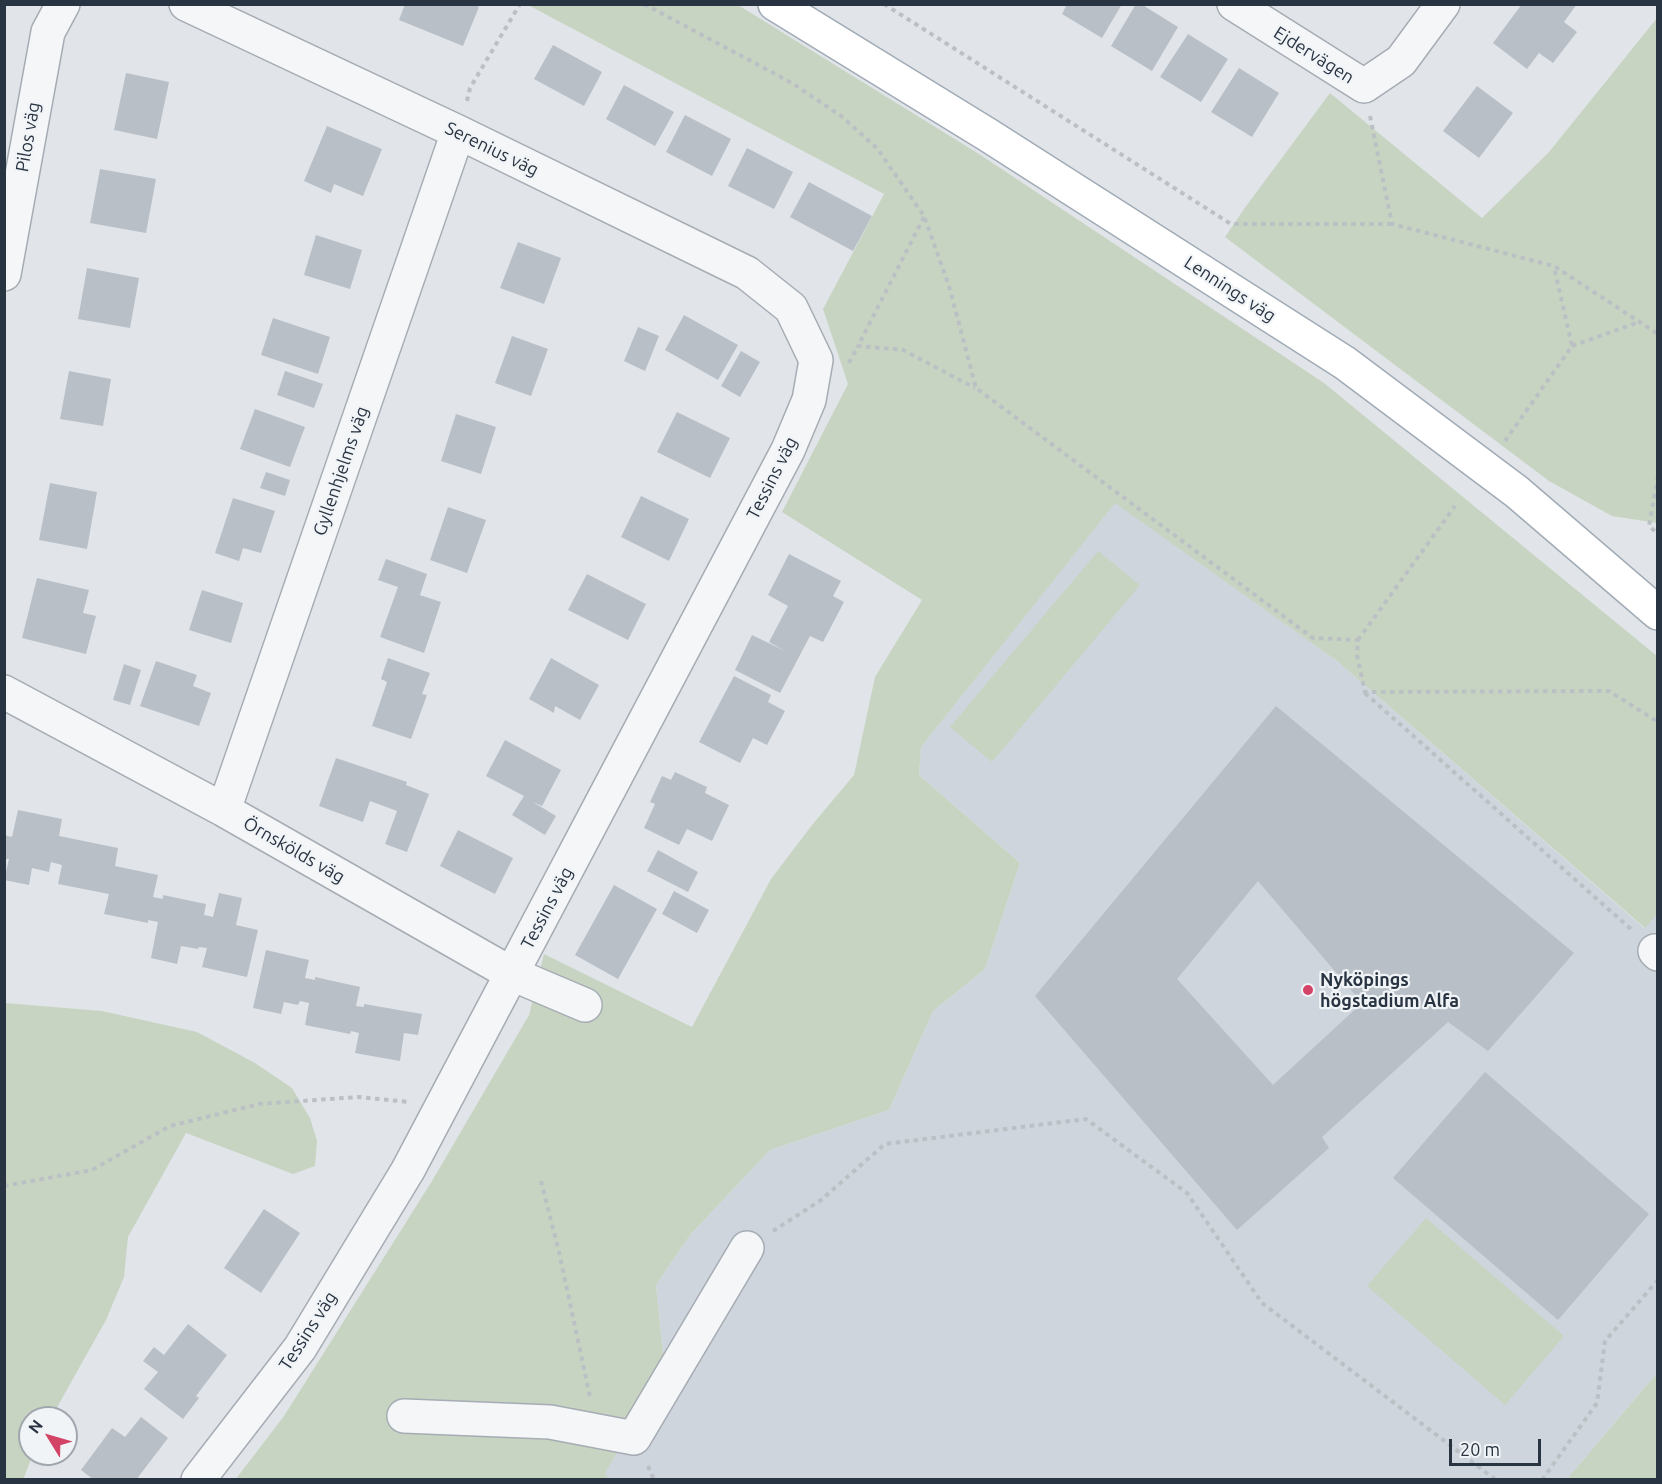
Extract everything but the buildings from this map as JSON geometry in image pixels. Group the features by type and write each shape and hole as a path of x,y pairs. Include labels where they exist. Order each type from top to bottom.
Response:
{"main road":[{"name":"Lennings väg","path":"775,4 988,135 1346,363 1517,492 1658,613"}],"street":[{"name":"Pilos väg","path":"4,274 16,130 48,32 63,4"},
{"name":"Serenius väg","path":"186,4 458,132 747,273 791,308"},
{"name":"Ejdervägen","path":"1234,4 1364,86"},
{"path":"1364,86 1401,62 1443,4"},
{"name":"Gyllenhjelms väg","path":"224,810 458,132"},
{"name":"Tessins väg","path":"198,1479 300,1348 408,1170 788,450 809,400 816,360 791,308"},
{"name":"Örnskölds väg","path":"4,692 224,810 512,974 585,1005"},
{"path":"404,1416 550,1422 634,1438 747,1248"}],"path":[{"path":"458,132 470,88 520,4"},
{"path":"644,4 792,83 842,116 877,148 924,216 949,286 976,388"},
{"path":"884,4 1230,224 1392,224 1554,266 1658,334"},
{"path":"1364,86 1392,224"},
{"path":"924,216 858,346 903,350 976,388 1313,638 1358,640"},
{"path":"1554,266 1572,346"},
{"path":"1505,441 1572,346 1639,322"},
{"path":"1658,476 1649,526 1658,534"},
{"path":"1455,506 1358,640 1357,655 1365,692 1656,952"},
{"path":"1365,692 1608,691 1658,722"},
{"path":"4,1186 92,1170 170,1126 259,1104 358,1097 442,1105"},
{"path":"747,1248 821,1200 885,1144 1086,1119 1187,1193 1262,1303 1496,1479"},
{"path":"541,1181 559,1252 597,1431"},
{"path":"1542,1479 1597,1403 1605,1341 1658,1280"}],"shaded area":[{"name":"Nyköpings högstadium Alfa","path":"1115,502 1337,661 1644,928 1657,913 1657,1373 1567,1479 608,1480 605,1473 665,1374 656,1285 690,1235 770,1150 889,1110 933,1011 985,969 1020,863 919,775 921,747"}],"green space":[{"path":"528,5 738,5 979,154 1324,383 1657,656 1658,913 1645,928 1337,661 1115,503 921,747 919,775 1020,863 985,969 933,1011 889,1110 770,1150 690,1235 656,1285 665,1374 605,1473 608,1479 235,1480 284,1416 432,1181 529,1015 544,954 692,1027 771,879 854,775 875,677 922,600 782,512 848,384 823,309 884,194"},
{"path":"1657,18 1657,523 1612,516 1549,481 1225,237 1330,93 1482,218 1549,152"},
{"path":"1098,551 1140,585 992,762 950,727"},
{"path":"5,1003 102,1011 197,1032 255,1063 292,1088 310,1118 317,1141 315,1166 293,1174 186,1133 128,1237 124,1277 106,1320 58,1406 18,1406 18,1466 28,1466 23,1480 4,1479"},
{"path":"1426,1218 1564,1336 1505,1405 1367,1286"},
{"path":"1657,1373 1657,1479 1567,1479"}],"place":[{"name":"Nyköpings högstadium Alfa","path":"1308,990"}]}
